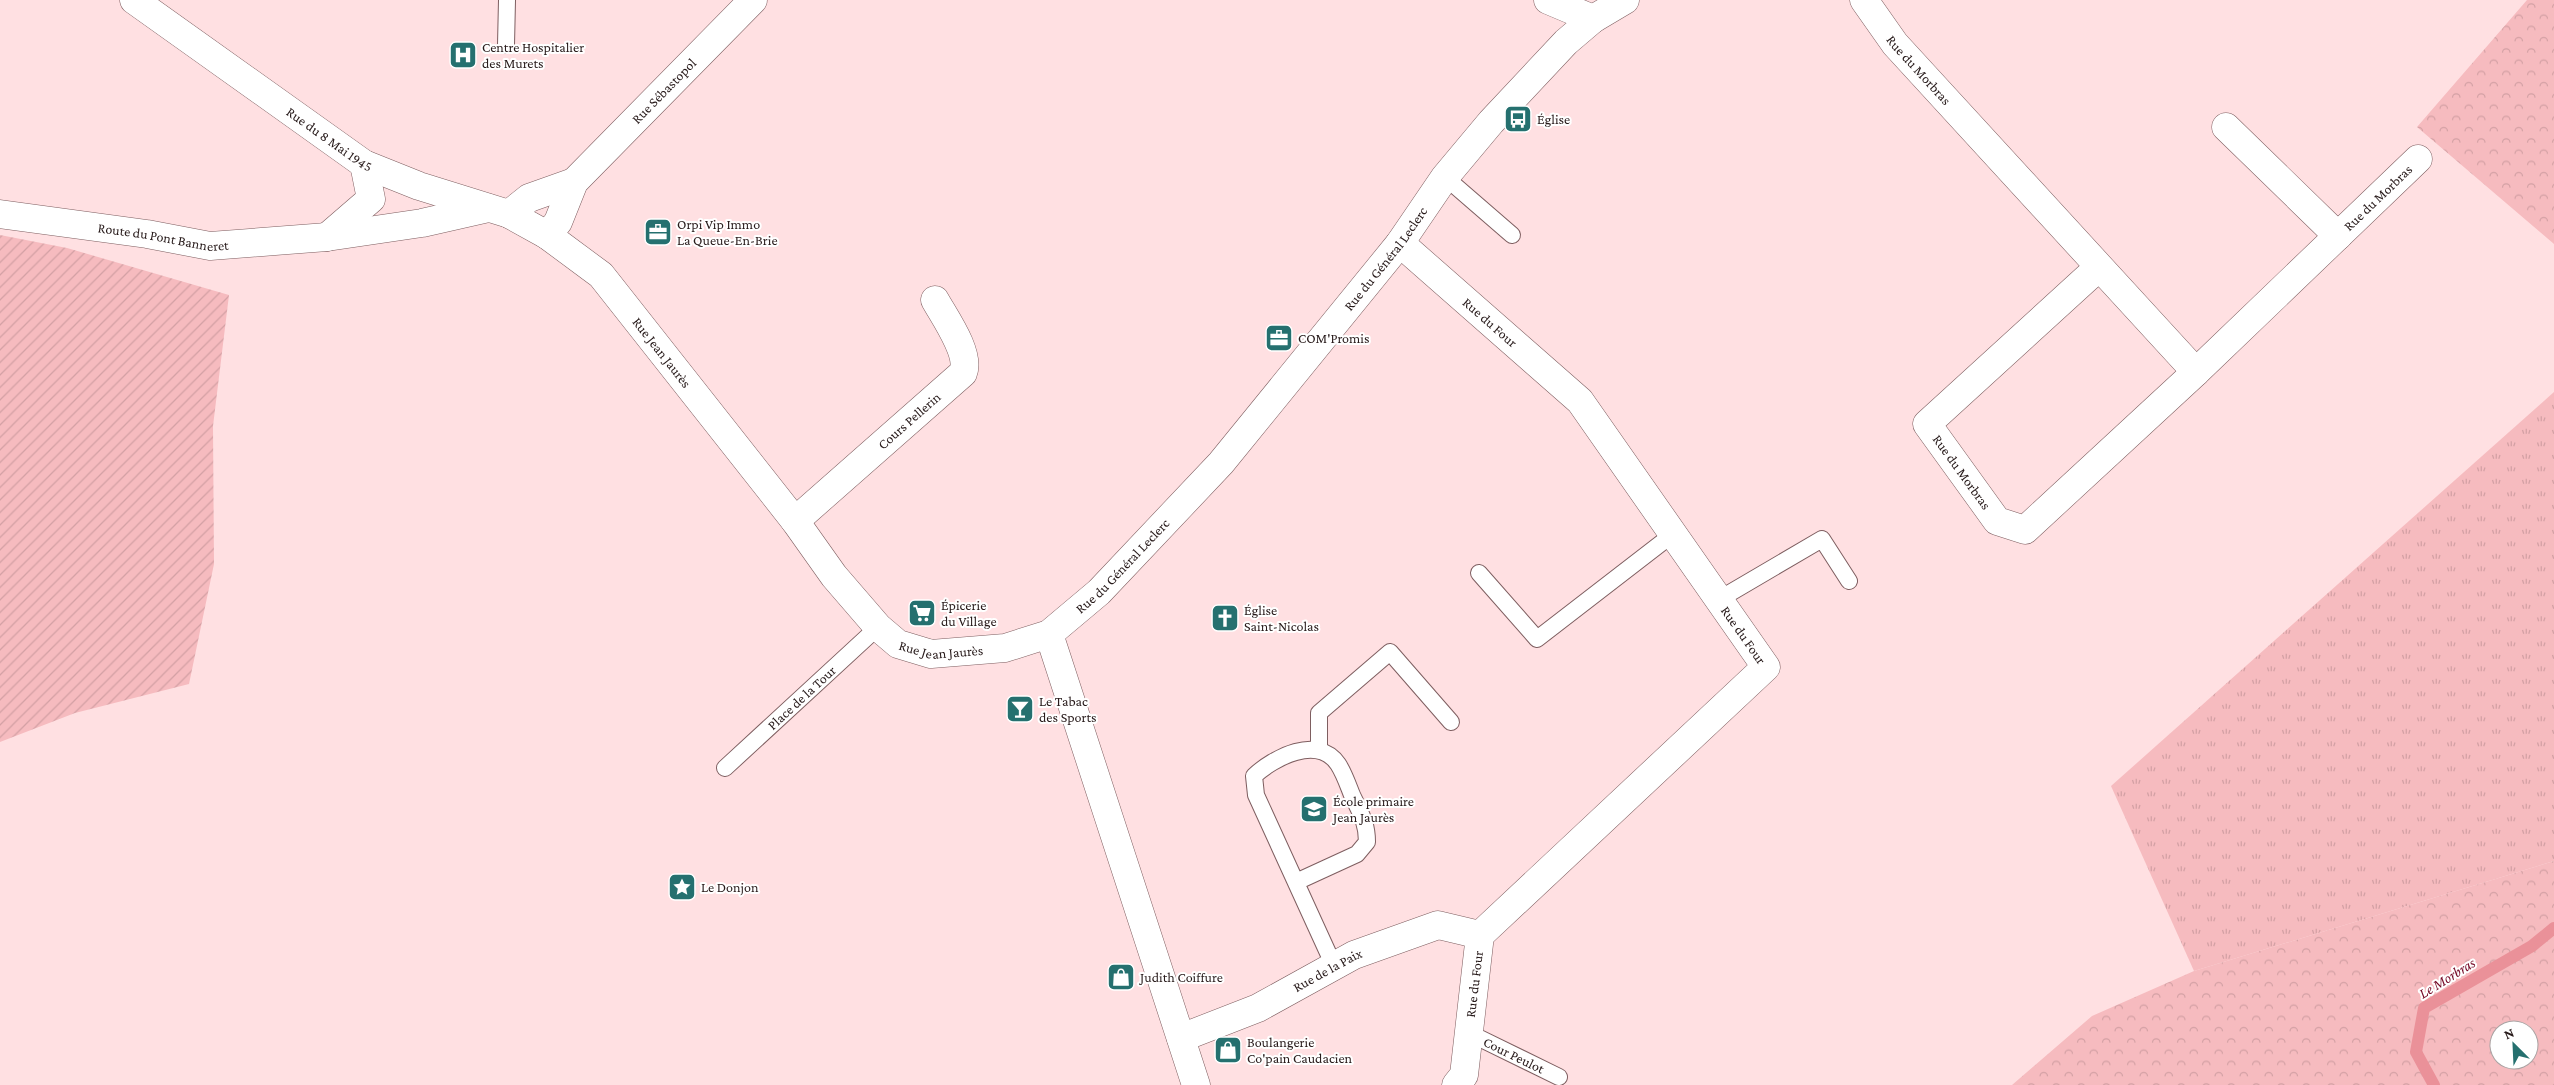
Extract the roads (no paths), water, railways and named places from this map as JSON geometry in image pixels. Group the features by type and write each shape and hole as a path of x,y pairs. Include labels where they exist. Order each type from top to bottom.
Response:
{"street":[{"name":"Rue du 8 Mai 1945","path":"134,0 364,164 419,186 499,211 548,235"},
{"name":"Rue Sébastopol","path":"548,235 558,222 574,182 753,0"},
{"path":"1548,0 1593,19"},
{"name":"Rue du Général Leclerc","path":"1049,634 1099,592 1221,462 1400,243 1445,177 1491,122 1566,42 1593,19 1625,0"},
{"name":"Rue du Morbras","path":"1864,0 1895,44 2196,372"},
{"name":"Rue du Morbras","path":"2226,127 2338,236"},
{"name":"Rue du Morbras","path":"2100,267 1927,424 1997,521 2025,530 2196,372 2418,159"},
{"path":"327,237 371,199 364,164"},
{"name":"Rue Sébastopol","path":"499,211 574,182"},
{"name":"Route du Pont Banneret","path":"0,214 147,234 210,246 327,237 499,211"},
{"name":"Rue Jean Jaurès","path":"548,235 601,275 795,521 834,576 878,627 898,644 931,654 1005,648 1049,634"},
{"name":"Rue du Four","path":"1400,243 1580,401 1766,667 1480,934 1464,1075 1456,1085"},
{"name":"Cours Pellerin","path":"795,521 963,373 965,368 962,349 935,300"},
{"path":"1049,634 1196,1085"},
{"name":"Rue de la Paix","path":"1181,1038 1258,1008 1354,955 1438,925 1480,934"}],"lane":[{"path":"506,46 507,0"},
{"path":"1445,177 1512,235"},
{"path":"1479,573 1537,639 1672,534"},
{"path":"1718,600 1822,539 1849,581"},
{"name":"Place de la Tour","path":"725,768 878,627"},
{"path":"1319,750 1319,713 1390,652 1451,722"},
{"path":"1296,882 1357,854 1367,842 1367,825 1337,762 1319,750 1302,750 1266,764 1254,776 1256,796 1334,966"},
{"name":"Cour Peulot","path":"1468,1033 1559,1077"}],"waterway":[{"name":"Le Morbras","path":"2434,1085 2416,1052 2424,1008 2532,946 2554,928"}],"place":[{"name":"Centre Hospitalier des Murets","path":"463,55"},
{"name":"Église","path":"1518,119"},
{"name":"Orpi Vip Immo La Queue-En-Brie","path":"658,232"},
{"name":"COM'Promis","path":"1279,338"},
{"name":"Épicerie du Village","path":"922,613"},
{"name":"Église Saint-Nicolas","path":"1225,618"},
{"name":"Le Tabac des Sports","path":"1020,709"},
{"name":"École primaire Jean Jaurès","path":"1314,809"},
{"name":"Le Donjon","path":"682,887"},
{"name":"Judith Coiffure","path":"1121,977"},
{"name":"Boulangerie Co'pain Caudacien","path":"1228,1050"}]}
